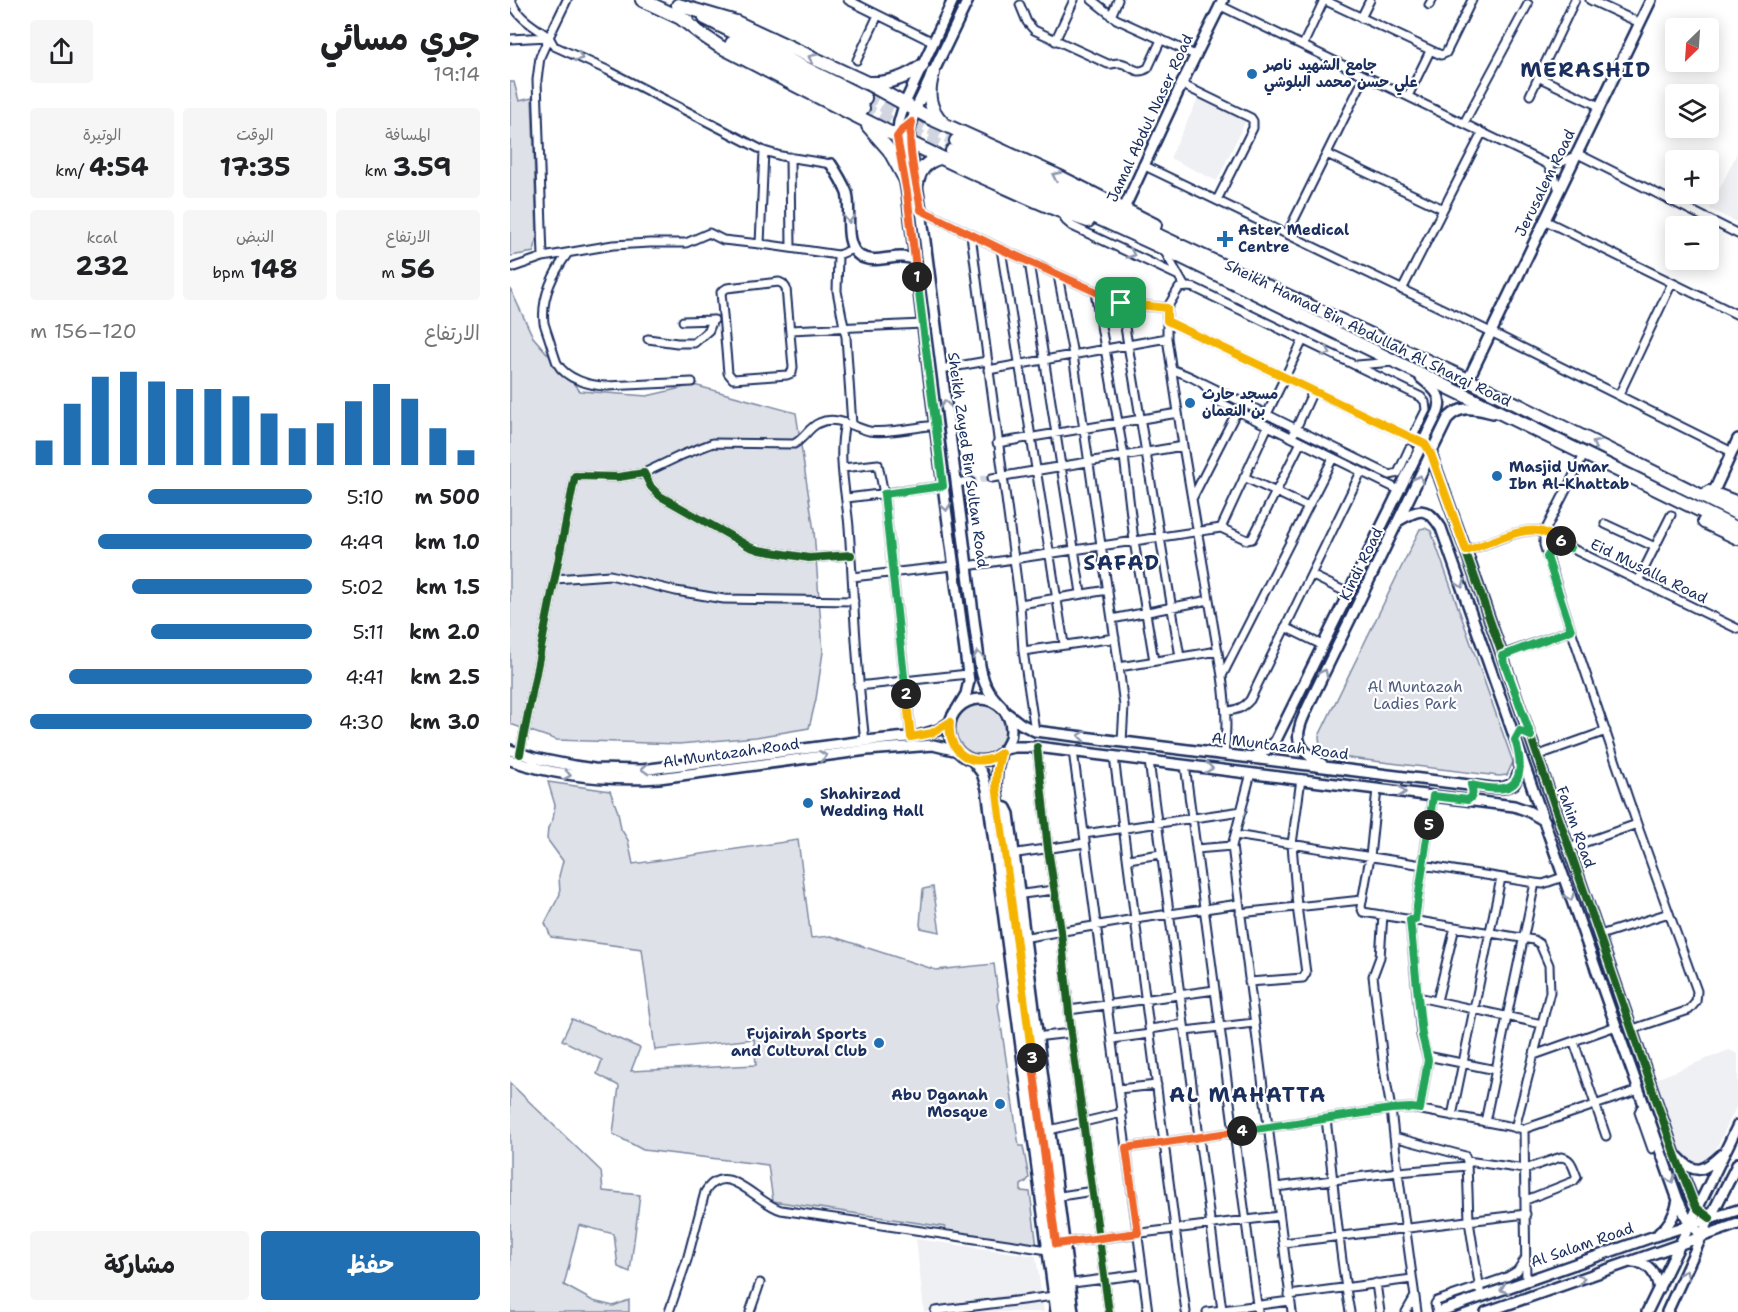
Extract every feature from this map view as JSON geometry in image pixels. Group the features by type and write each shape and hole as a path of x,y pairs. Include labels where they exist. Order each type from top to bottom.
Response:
{"highway":[{"path":"642,0 736,22 865,82 911,113 930,118 1058,176 1121,218"},
{"path":"675,7 861,107 882,129 898,131 910,143 940,158 1079,218 1121,218"},
{"path":"675,7 701,34 719,45 861,107 870,128 894,159 904,179"},
{"path":"865,82 880,83 927,70 930,103 937,116 949,127"},
{"name":"Sheikh Hamad Bin Abdullah Al Sharqi Road","path":"954,146 1121,218 1468,380 1738,514"},
{"path":"917,184 924,167 940,158"},
{"name":"Sheikh Hamad Bin Abdullah Al Sharqi Road","path":"1121,218 1163,248 1738,529"},
{"path":"1608,466 1616,476 1628,484 1738,538"},
{"path":"1668,479 1738,503"}],"street":[{"path":"511,0 513,7 520,15 549,37 554,46 607,70 764,151 831,165 846,193 850,238 859,255 870,259 907,257 915,260"},
{"path":"543,257 537,80 540,57 567,0"},
{"path":"848,0 933,42"},
{"path":"898,131 902,130 911,113 927,70 933,42 953,0"},
{"path":"927,70 952,33 968,0"},
{"path":"1055,41 1074,0"},
{"path":"1092,0 1111,16 1196,55"},
{"path":"1111,16 1118,0"},
{"path":"1303,45 1324,0 1441,56 1446,52 1472,0"},
{"path":"1361,18 1370,0"},
{"path":"1530,95 1575,0"},
{"path":"1590,0 1640,24"},
{"name":"Jerusalem Road","path":"1468,380 1651,0"},
{"path":"1222,3 1365,76 1547,164 1562,162 1575,155 1738,234"},
{"name":"Jamal Abdul Naser Road","path":"1121,218 1181,84 1222,3"},
{"path":"1464,123 1528,4"},
{"path":"1020,5 1030,27 1055,41 1108,64 1120,63 1141,72 1148,68 1161,40"},
{"path":"857,60 878,15"},
{"path":"510,39 549,37"},
{"path":"1408,96 1430,51"},
{"path":"1287,234 1365,76"},
{"path":"1538,77 1599,106"},
{"path":"1181,84 1248,116 1253,121 1252,128 1217,200"},
{"path":"898,131 911,113"},
{"name":"Sheikh Zayed Bin Sultan Road","path":"911,113 910,143 921,210 982,677 986,688 1005,710"},
{"name":"Sheikh Zayed Bin Sultan Road","path":"898,131 968,674 968,688 957,709"},
{"path":"1402,290 1482,133"},
{"path":"760,244 764,151"},
{"path":"1327,154 1443,209"},
{"path":"790,157 791,248"},
{"path":"1547,164 1559,190"},
{"path":"1143,165 1490,332 1732,452"},
{"path":"921,210 1121,303 1167,308"},
{"path":"1062,212 1068,224 1178,274"},
{"path":"1079,218 1085,233"},
{"path":"1544,220 1738,315"},
{"path":"514,267 543,257 613,245 686,243 709,233 723,240 838,255 854,249"},
{"path":"971,235 1035,730"},
{"path":"1163,248 1185,287"},
{"path":"1001,249 1064,644"},
{"path":"568,253 552,280 544,322 557,362 562,369 590,384 601,386 692,382"},
{"path":"838,255 837,291 844,327 849,424 841,437 841,449 847,498 858,686 865,741"},
{"path":"1029,262 1081,593"},
{"path":"1058,275 1073,355 1119,667 1124,706 1122,742"},
{"path":"781,283 786,288 792,373 733,379 728,373 723,319 720,295 724,288 781,283"},
{"path":"1618,395 1672,283"},
{"path":"1224,754 1227,711 1167,338 1167,308 1179,288 1195,288 1424,399 1426,410 1412,438"},
{"path":"1095,292 1124,456 1134,541 1154,661"},
{"path":"1121,303 1180,657"},
{"path":"683,321 723,319"},
{"path":"648,339 677,344 694,343 709,330 713,320"},
{"path":"1167,321 1422,443"},
{"path":"790,330 923,324"},
{"path":"988,370 1167,338"},
{"path":"1221,528 1265,425 1267,414 1303,340"},
{"path":"941,369 987,361"},
{"path":"1354,365 1395,362"},
{"path":"1171,369 1390,475 1398,473 1409,449"},
{"name":"Kindi Road","path":"1250,758 1263,753 1276,740 1439,409 1440,399 1436,390 1412,370"},
{"path":"1201,382 1215,400 1399,490"},
{"path":"1292,438 1313,391"},
{"name":"Kindi Road","path":"1328,767 1313,759 1299,744 1299,726 1449,418 1460,409 1471,408 1504,416"},
{"path":"1192,499 1237,411"},
{"path":"998,443 1178,413"},
{"path":"520,754 575,476 619,477 644,473 713,443 794,444 819,423 833,420 877,432 935,425"},
{"path":"1713,493 1738,439"},
{"path":"967,566 1221,528 1247,540 1252,539 1301,442"},
{"name":"Fahim Road","path":"1422,443 1431,454 1466,551 1674,1152 1690,1195 1698,1209"},
{"path":"992,478 1183,446"},
{"path":"1584,455 1545,533 1544,545 1637,824 1697,991 1696,1002 1689,1010 1633,1029"},
{"path":"1222,676 1333,458"},
{"path":"843,468 878,464 884,494 911,737"},
{"path":"1227,711 1235,711 1245,706 1250,700 1362,472"},
{"path":"644,473 651,487 660,496 750,547 808,558 851,555"},
{"path":"1244,477 1308,507"},
{"path":"956,483 970,481"},
{"path":"847,498 943,486"},
{"name":"Fahim Road","path":"1398,521 1416,511 1435,519 1442,528 1580,925 1678,1200 1690,1224"},
{"path":"1638,581 1671,515"},
{"path":"1605,524 1655,547"},
{"path":"1466,551 1521,533 1533,531 1545,533"},
{"path":"1378,532 1378,538 1381,540 1390,538"},
{"name":"Eid Musalla Road","path":"1545,533 1557,538 1570,548 1738,629"},
{"path":"1547,557 1555,545 1560,544 1570,548"},
{"path":"852,577 953,567"},
{"path":"555,579 610,575 676,591 724,599 854,601"},
{"path":"1311,575 1348,593"},
{"path":"1020,603 1108,590"},
{"path":"1112,619 1209,600"},
{"path":"1285,627 1322,645"},
{"path":"1502,656 1571,630"},
{"path":"1023,651 1115,638"},
{"path":"1119,667 1218,651"},
{"path":"858,686 968,674"},
{"path":"1056,1312 1054,1296 1056,1245 1054,1197 1010,854 999,806 996,778 1003,751 1010,740 1012,730 1005,710 991,700 979,698 957,709 950,722 950,735 952,744 958,751 972,759 982,773 987,789 1056,1245 1073,1312"},
{"name":"Al Muntazah Road","path":"1005,710 1021,724 1035,730 1502,788 1514,783 1520,772 1516,743"},
{"name":"Al Muntazah Road","path":"510,750 555,763 594,769 642,770 911,737 932,733 950,722"},
{"path":"1516,743 1520,731 1531,736"},
{"path":"1536,756 1606,731"},
{"name":"Al Muntazah Road","path":"510,760 574,776 635,780 888,748 933,745 958,751"},
{"name":"Al Muntazah Road","path":"1003,751 1015,747 1037,747 1468,800 1514,806 1545,821"},
{"path":"1037,747 1048,849 1061,931 1071,1033 1109,1312"},
{"path":"972,759 987,760 1003,751"},
{"path":"1073,752 1148,1312"},
{"path":"1114,756 1186,1312"},
{"path":"1149,761 1222,1310"},
{"path":"1185,765 1257,1309"},
{"path":"1251,773 1232,846 1292,1312"},
{"path":"1249,982 1305,976 1292,844 1301,779"},
{"path":"1468,800 1472,797 1471,785"},
{"path":"1377,789 1370,857 1361,908 1363,912 1534,940 1540,944 1549,965 1550,992 1515,1128"},
{"path":"1420,1109 1428,1064 1418,997 1413,920 1433,796"},
{"path":"1084,834 1242,811"},
{"path":"1569,848 1637,824"},
{"path":"1235,836 1535,883 1543,884 1563,877"},
{"path":"1010,854 1085,843"},
{"path":"1196,849 1232,846"},
{"path":"1128,860 1161,854"},
{"path":"1452,1116 1502,878"},
{"path":"1485,1122 1535,883"},
{"path":"1015,895 1054,890"},
{"path":"1240,914 1362,900"},
{"path":"1021,939 1096,925 1239,904"},
{"path":"1599,935 1669,913"},
{"path":"1383,915 1380,957 1373,976 1417,1312"},
{"path":"1580,925 1590,929 1595,922"},
{"path":"1437,1001 1455,927"},
{"path":"1069,1010 1215,990"},
{"path":"1418,997 1542,1024"},
{"path":"1112,1040 1150,1032 1254,1023"},
{"path":"1534,1055 1616,1026"},
{"path":"1033,1037 1071,1033"},
{"path":"1574,1042 1606,1136"},
{"path":"1427,1056 1496,1070"},
{"path":"1118,1089 1157,1085"},
{"path":"1126,1148 1411,1108 1524,1129 1639,1090"},
{"path":"1645,1106 1639,1112 1652,1149"},
{"path":"1046,1131 1122,1113"},
{"path":"1326,1119 1345,1287 1350,1312"},
{"path":"1647,1312 1738,1125"},
{"path":"1524,1129 1526,1281"},
{"path":"1394,1137 1465,1156 1469,1221 1480,1292 1512,1274 1526,1257"},
{"path":"1674,1152 1688,1166 1698,1170 1709,1166 1727,1149"},
{"path":"1276,1187 1467,1163 1525,1169 1564,1157 1570,1160 1577,1176 1574,1181 1526,1200"},
{"path":"1738,1164 1735,1179 1738,1188"},
{"path":"1667,1312 1710,1218 1738,1164"},
{"path":"669,1312 687,1260 705,1192 714,1181 722,1179 737,1183 767,1205 781,1210 1056,1245 1279,1216"},
{"path":"1054,1197 1093,1191"},
{"path":"1655,1236 1672,1219 1678,1200"},
{"path":"1698,1209 1710,1218"},
{"name":"Al Salam Road","path":"1437,1312 1480,1292 1526,1281 1690,1224 1738,1210"},
{"path":"1283,1243 1526,1214"},
{"path":"1690,1224 1703,1236"},
{"name":"Al Salam Road","path":"1486,1312 1738,1224"},
{"path":"1696,1250 1725,1228"},
{"path":"1629,1262 1636,1261 1649,1267 1659,1289"},
{"path":"1065,1284 1143,1274"},
{"path":"1207,1312 1257,1309 1290,1298 1345,1287 1412,1279"},
{"path":"750,1312 760,1283"},
{"path":"1376,1283 1380,1312"},
{"path":"1064,1312 1065,1284"},
{"path":"935,1311 1054,1296"},
{"path":"1406,1312 1414,1296"}],"shaded area":[{"path":"1198,99 1246,120 1217,181 1170,158"},
{"path":"1738,151 1738,223 1710,209 1712,204 1719,204 1719,190"},
{"path":"1729,1050 1738,1054 1738,1103 1709,1159 1702,1162 1691,1161 1680,1151 1653,1080"},
{"path":"916,1239 1036,1256 1044,1312 924,1312"}],"green space":[{"path":"510,82 514,82 519,101 532,98 537,236 534,252 510,256"},
{"path":"510,288 533,337 580,391 647,396 694,385 796,413 814,531 823,652 809,728 756,737 679,744 557,740 510,724"},
{"name":"Al Muntazah Ladies Park","path":"1425,528 1431,531 1513,762 1507,775 1499,776 1332,756 1324,750 1320,742 1319,736 1417,535 1420,529"},
{"path":"981,704 999,711 1006,729 999,747 981,754 963,747 956,729 963,711"},
{"name":"Fujairah Sports and Cultural Club","path":"548,782 610,791 618,812 621,829 628,840 633,864 798,840 811,938 831,936 936,970 994,964 1019,1146 1023,1146 1029,1178 1021,1185 1021,1191 1030,1192 1037,1247 945,1234 945,1227 773,1201 768,1165 643,1150 613,1134 619,1086 597,1074 602,1060 562,1040 572,1019 640,1048 631,1071 756,1065 754,1039 655,1050 642,949 551,937 545,923 560,894 559,876 563,861 547,839 555,805"},
{"path":"933,887 940,932 921,928 920,925 923,889"},
{"path":"510,1083 601,1171 603,1191 640,1195 630,1272 618,1267 614,1234 579,1225 564,1285 593,1301 613,1306 629,1300 629,1312 510,1312"}],"tunnel":[{"path":"865,98 956,141"},
{"path":"863,108 952,151"},
{"path":"970,481 992,478"}],"cycle path":[{"path":"1167,321 1424,444 1430,450 1674,1152 1694,1203 1710,1218"},
{"path":"520,754 575,476 619,477 644,473 651,487 660,496 750,547 809,558 851,555"},
{"path":"1037,747 1048,849 1061,931 1071,1033 1109,1312"}],"place":[{"name":"جامع الشهيد ناصر علي حسن محمد البلوشي","path":"1252,74"},
{"name":"Aster Medical Centre","path":"1225,239"},
{"name":"مسجد حارث بن النعمان","path":"1190,403"},
{"name":"Masjid Umar Ibn Al-Khattab","path":"1497,476"},
{"name":"Shahirzad Wedding Hall","path":"808,803"},
{"name":"Fujairah Sports and Cultural Club","path":"879,1043"},
{"name":"Abu Dganah Mosque","path":"1000,1104"}],"district":[{"name":"MERASHID","path":"1586,70"},
{"name":"SAFAD","path":"1122,563"},
{"name":"AL MAHATTA","path":"1248,1095"}],"route":[{"path":"912,122 910,143 921,210 1121,303 1167,308 1167,321 1425,444 1430,450 1466,551 1514,534 1533,531 1545,533 1562,541 1570,548 1560,544 1555,545 1547,557 1571,630 1502,656 1531,736 1522,731 1516,735 1520,772 1514,783 1502,788 1471,785 1472,797 1468,800 1433,796 1415,920 1410,920 1422,1035 1428,1060 1420,1109 1391,1109 1126,1148 1138,1233 1056,1244 996,785 1001,753 992,759 982,761 964,756 951,740 950,722 932,733 911,737 884,494 943,486 907,193 897,137 902,130 912,122"}]}
